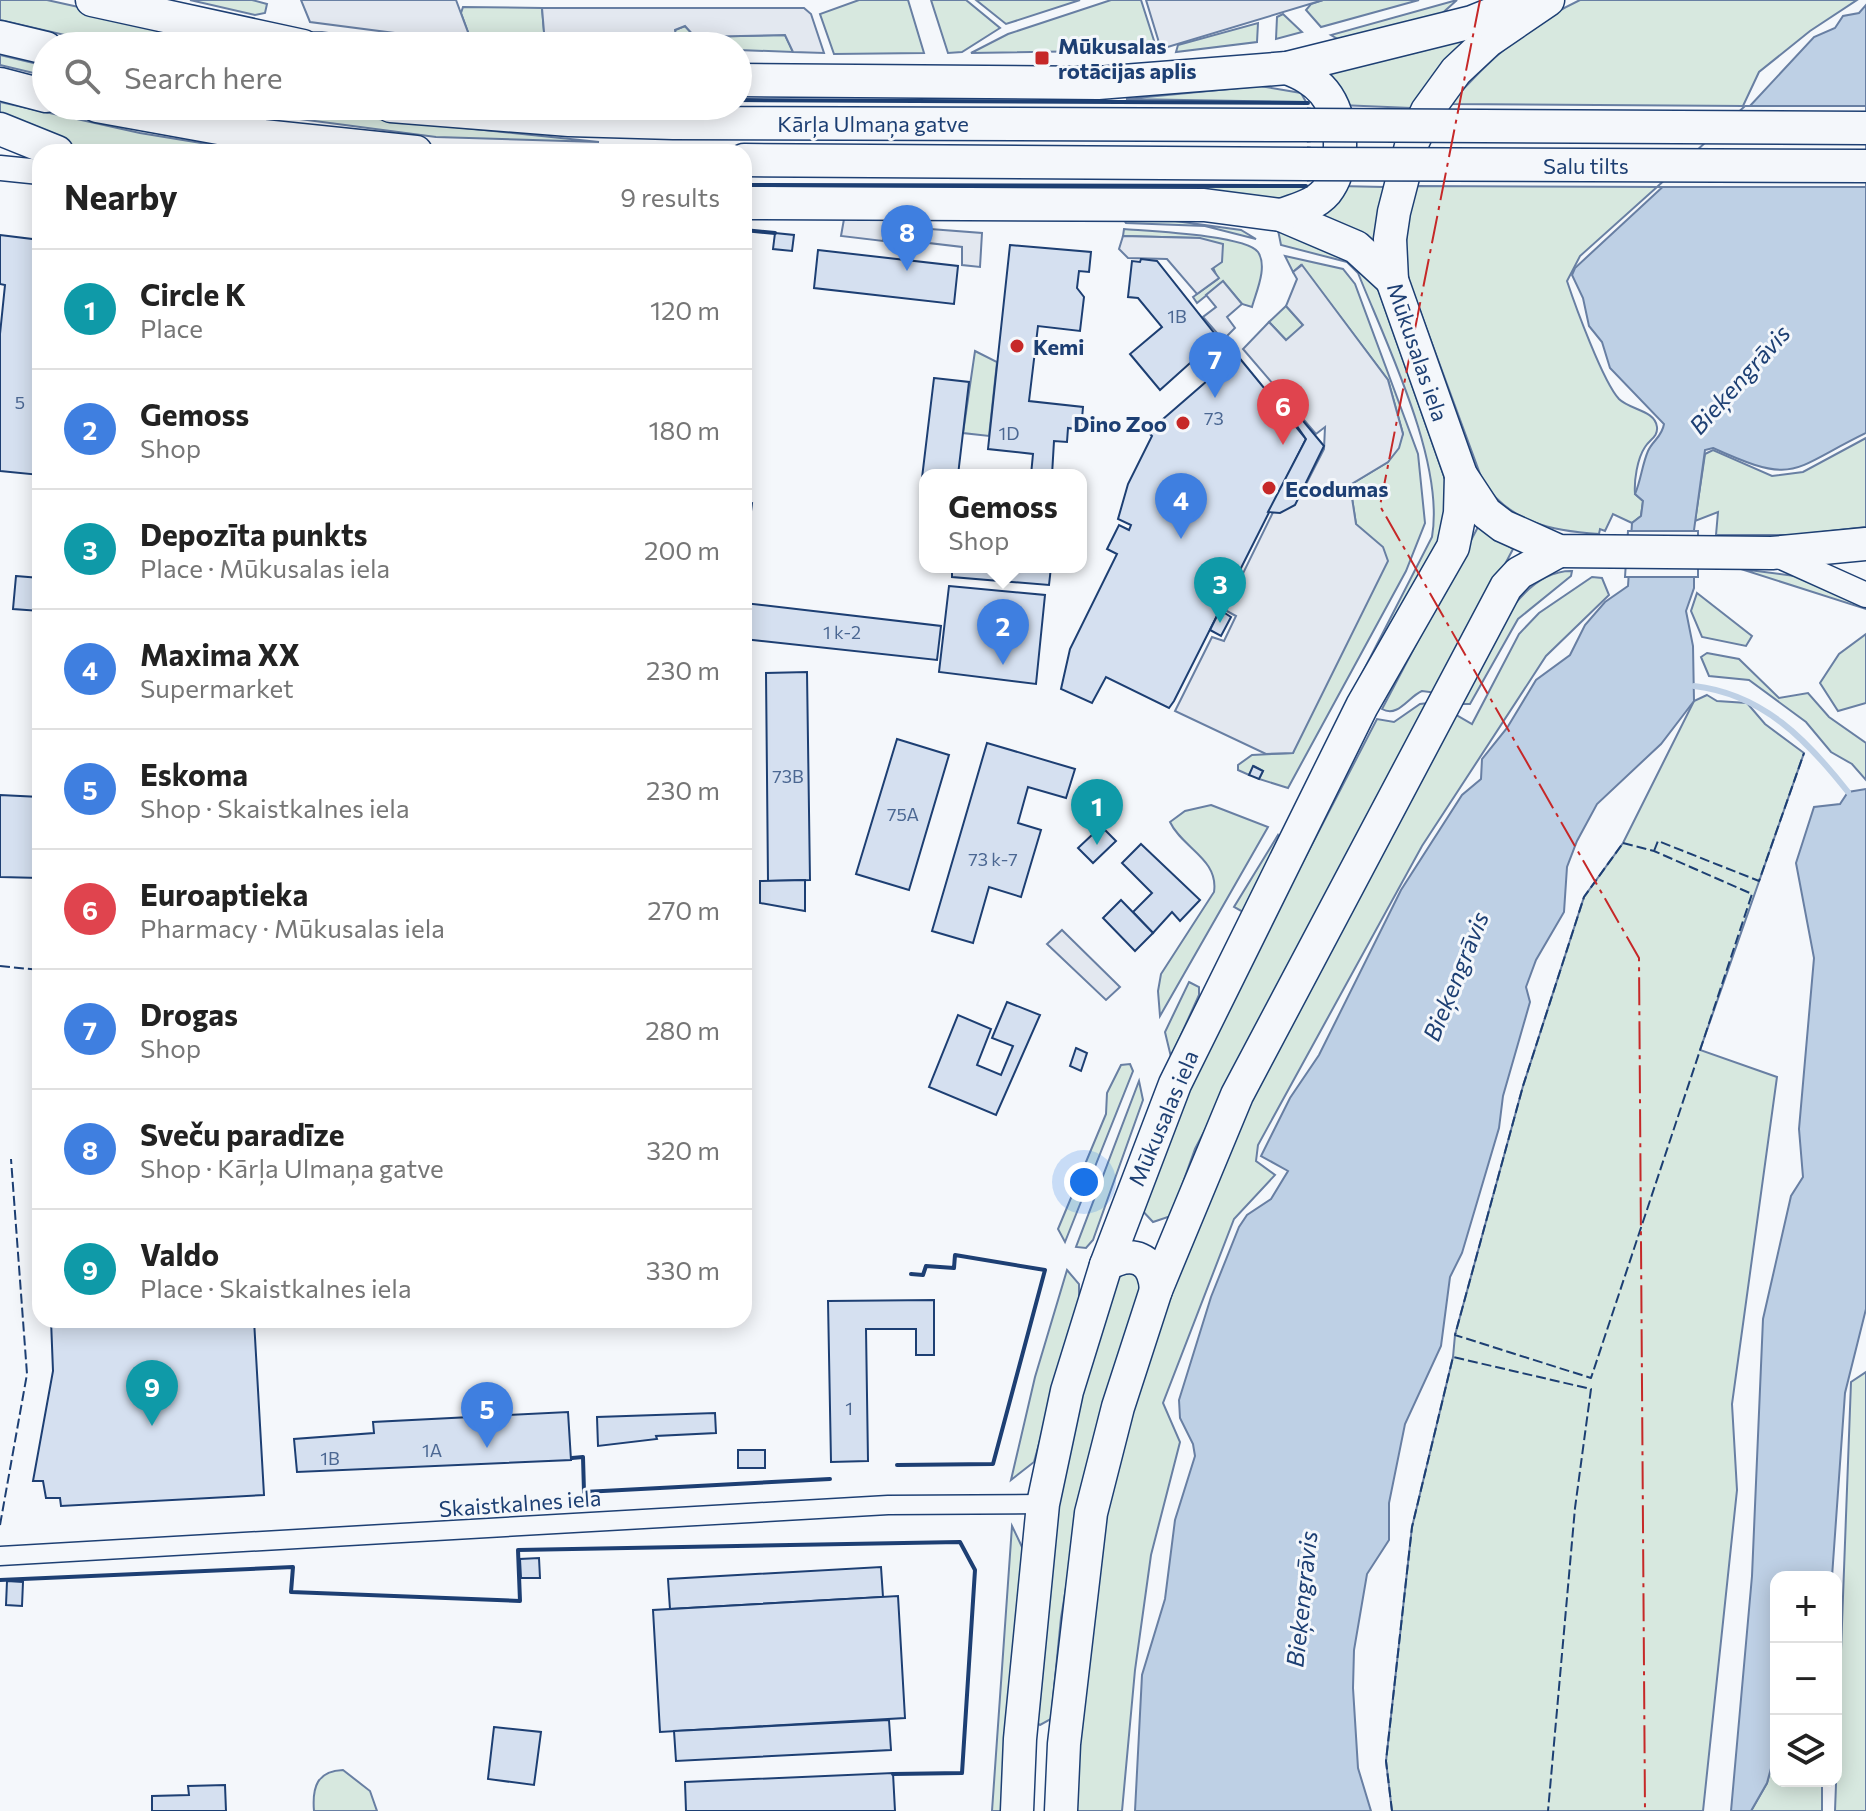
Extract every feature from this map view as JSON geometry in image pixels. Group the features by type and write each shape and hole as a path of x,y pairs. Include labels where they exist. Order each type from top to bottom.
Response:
{"highway":[{"path":"92,0 239,32"},
{"path":"752,80 1098,83 1287,68 1472,22 1525,0"},
{"name":"Mūkusalas iela","path":"1548,0 1488,41 1456,71 1427,111 1411,146 1394,212 1390,239 1392,280 1461,475 1486,513 1503,526 1559,551 1772,553 1866,544"},
{"path":"0,37 32,45"},
{"path":"1281,215 1309,205 1325,193 1338,170 1339,152 1330,100 1308,77 1287,68"},
{"path":"0,84 32,92"},
{"path":"174,120 263,136 340,144"},
{"name":"Kārļa Ulmaņa gatve","path":"569,120 1307,125"},
{"name":"Salu tilts","path":"1307,125 1866,128"},
{"path":"0,129 37,144"},
{"name":"Kārļa Ulmaņa gatve","path":"752,160 1307,164"},
{"name":"Salu tilts","path":"1307,164 1866,166"},
{"path":"752,203 1204,205 1281,215 1356,247 1392,280"},
{"name":"Mūkusalas iela","path":"1017,1811 1020,1739 1043,1504 1067,1391 1106,1265 1175,1084 1362,706 1453,547 1460,513 1461,475"},
{"name":"Mūkusalas iela","path":"1061,1811 1064,1744 1091,1513 1118,1407 1156,1290 1237,1095 1499,600 1519,573 1559,551"},
{"path":"1106,1265 1126,1255 1143,1260 1154,1272 1156,1290"},
{"path":"1020,1739 1039,1758 1051,1756 1064,1744"}],"street":[{"path":"120,0 171,17"},
{"path":"1438,29 1465,9 1468,0"},
{"path":"0,168 32,171"},
{"path":"1772,553 1866,595"},
{"name":"Skaistkalnes iela","path":"0,1556 888,1505 1043,1504"}],"shaded area":[{"path":"0,0 47,0 192,32 52,32 0,20"},
{"path":"190,0 252,0 267,4 265,13 255,15"},
{"path":"301,0 456,0 468,32 387,32 310,22"},
{"path":"859,0 908,0 924,53 834,54 820,14"},
{"path":"931,0 966,0 1000,28 962,52 948,53"},
{"path":"976,0 1080,0 1006,24"},
{"path":"1111,0 1141,0 1157,50 971,53 1008,34"},
{"path":"1146,0 1323,0 1161,49"},
{"path":"1323,0 1419,0 1321,27 1306,10 1311,4"},
{"path":"1457,0 1438,17 1341,41 1331,35"},
{"path":"1580,0 1857,0 1810,31 1759,72 1743,106 1450,104 1509,45"},
{"path":"463,7 542,8 544,32 468,32 461,13"},
{"path":"542,8 804,8 811,14 824,53 793,52 785,35 690,32 685,26 675,32 544,32"},
{"path":"1283,14 1302,32 1276,39 1277,17"},
{"path":"1258,23 1257,42 1176,52 1178,45"},
{"path":"685,26 690,32 675,32"},
{"path":"1480,30 1438,70 1411,108 1340,105 1314,73"},
{"path":"785,35 793,52 752,51 752,36"},
{"path":"0,55 32,63 32,73 0,65"},
{"path":"1260,86 1301,93 1306,102 1126,99"},
{"path":"0,102 32,109 32,120 81,120 207,144 70,144 0,119"},
{"path":"307,120 388,120 599,142 436,137"},
{"path":"752,185 1319,186 1288,200 752,193"},
{"path":"1339,186 1384,187 1374,243 1314,215"},
{"path":"1415,186 1657,187 1580,256 1567,281 1612,390 1624,403 1652,417 1657,427 1638,464 1635,494 1643,501 1641,516 1632,523 1613,514 1605,531 1600,529 1599,534 1549,527 1506,507 1483,482 1409,281 1406,245"},
{"path":"1146,217 1241,230 1256,239 1205,226 1126,223 1124,220"},
{"path":"889,218 883,241 841,236 844,219"},
{"path":"930,229 982,233 980,267 962,265 962,247 929,243"},
{"path":"1124,229 1216,238 1250,246 1258,252 1262,265 1252,307 1242,304 1223,282 1197,303 1193,297 1218,279 1200,238 1123,236"},
{"path":"1278,230 1349,256 1377,286 1447,485 1446,530 1352,693 1432,537 1434,507 1430,474 1410,403 1358,273 1347,262 1281,245"},
{"path":"1123,236 1200,238 1223,244 1222,262 1212,269 1219,278 1197,294 1167,259 1128,258 1119,249"},
{"path":"1285,256 1343,269 1355,284 1418,454 1425,523 1406,571 1288,788 1259,779 1263,771 1254,766 1249,775 1238,770 1238,765 1252,755 1293,753 1356,524 1350,485 1388,462 1403,434 1388,380 1301,265 1293,272"},
{"path":"1302,265 1388,380 1403,434 1399,448 1388,462 1350,485 1356,524 1383,547 1388,561 1293,753 1266,754 1175,711 1212,637 1224,641 1236,616 1225,610 1281,496 1299,498 1324,449 1325,427 1316,434 1243,349 1269,322 1286,340 1303,325 1286,306 1297,279 1293,272"},
{"path":"1223,281 1242,304 1227,317 1235,328 1223,340 1203,317 1216,307 1206,295"},
{"path":"1286,306 1303,325 1287,341 1269,322"},
{"path":"975,351 997,362 989,436 963,433"},
{"path":"1866,438 1866,527 1795,535 1716,535 1718,512 1695,521 1705,454 1713,450 1772,476 1803,472"},
{"path":"1478,527 1513,549 1437,693 1422,691 1398,709 1382,709"},
{"path":"1741,569 1802,577 1866,605 1866,609"},
{"path":"1572,571 1571,576 1518,619 1470,704 1459,704 1490,643 1517,601 1533,585 1551,575"},
{"path":"1592,577 1602,578 1609,595 1546,656 1422,846 1258,1145 1256,1161 1275,1175 1234,1219 1163,1403 1180,1442 1151,1555 1135,1670 1122,1811 1071,1811 1093,1567 1144,1360 1213,1174 1451,712 1472,724 1519,634 1539,613"},
{"path":"1697,593 1752,636 1746,646 1702,637 1691,611"},
{"path":"1866,634 1866,703 1838,711 1820,683 1839,654"},
{"path":"1707,653 1739,659 1779,698 1808,693 1829,717 1866,743 1866,780 1852,764 1831,752 1806,722 1749,680 1709,676 1701,657"},
{"path":"1707,695 1717,701 1747,703 1765,724 1804,753 1700,1050 1777,1077 1732,1404 1737,1490 1703,1811 1392,1811 1386,1761 1412,1527 1453,1357 1455,1335 1523,1086 1584,897 1623,843 1694,701"},
{"path":"1429,703 1195,1149 1171,1216 1153,1222 1138,1206 1193,1074 1377,719 1394,722 1420,704"},
{"path":"1211,805 1268,827 1160,1016 1158,991 1161,974 1214,892 1211,871 1170,822 1185,811"},
{"path":"1278,835 1281,840 1245,913 1234,907"},
{"path":"1062,930 1120,987 1106,1000 1047,944"},
{"path":"1189,982 1199,987 1199,995 1171,1057 1165,1032"},
{"path":"1130,1064 1133,1071 1065,1242 1058,1229 1106,1114 1107,1093 1121,1065"},
{"path":"1139,1081 1143,1100 1093,1240 1086,1248 1076,1247"},
{"path":"1067,1270 1079,1284 1079,1299 1034,1462 1011,1480 1035,1377"},
{"path":"1130,1272 1140,1277 1144,1290 1078,1515 1061,1618 1051,1719 1040,1725 1035,1721 1055,1505 1078,1392 1112,1279"},
{"path":"1866,1372 1866,1811 1835,1811 1836,1787 1842,1787 1842,1623 1851,1382"},
{"path":"1012,1526 1023,1549 1002,1811 992,1811"},
{"path":"343,1770 370,1791 377,1811 314,1811 318,1782 327,1773"},
{"path":"1770,1772 1770,1787 1822,1787 1822,1811 1751,1811"}],"water":[{"name":"Bieķengrāvis","path":"1866,5 1866,433 1792,469 1762,467 1713,448 1705,450 1694,530 1694,588 1686,611 1693,646 1694,701 1661,744 1597,804 1567,867 1564,912 1536,960 1526,987 1530,1002 1503,1096 1499,1128 1462,1253 1450,1277 1441,1346 1405,1424 1389,1503 1389,1540 1367,1574 1354,1650 1353,1688 1358,1768 1371,1811 1135,1811 1142,1675 1165,1599 1175,1520 1195,1456 1193,1444 1180,1418 1179,1400 1211,1297 1239,1227 1247,1215 1271,1199 1288,1171 1261,1156 1290,1098 1319,1055 1401,890 1462,795 1481,779 1482,759 1507,728 1536,680 1570,655 1585,625 1605,602 1628,586 1632,523 1641,516 1643,501 1635,494 1648,451 1664,424 1610,368 1602,342 1589,326 1583,298 1572,275 1575,268 1749,107 1814,37 1835,28 1843,16 1859,13"},
{"path":"1866,789 1866,1309 1845,1393 1832,1571 1770,1571 1770,1772 1751,1811 1731,1811 1752,1576 1763,1319 1791,1196 1803,1177 1799,1129 1814,958 1796,863 1814,807 1840,804 1848,792"}],"pier":[{"path":"1745,106 1866,106 1866,187 1657,187"},
{"path":"1628,531 1698,531 1698,577 1625,577"}],"building":[{"path":"775,233 794,235 792,251 773,249"},
{"path":"0,235 32,239 32,474 0,471 0,334 5,285 0,284"},
{"name":"Kemi","path":"1010,245 1091,252 1089,272 1079,271 1077,288 1084,297 1080,331 1038,326 1029,401 1083,407 1081,430 1068,428 1067,442 1054,441 1052,469 1032,469 1033,454 988,449"},
{"path":"818,250 958,266 954,304 814,288"},
{"path":"1141,259 1157,261 1218,338 1160,390 1130,354 1162,327 1138,298 1128,297 1132,261 1140,262"},
{"path":"1237,355 1306,439 1174,701 1169,708 1106,677 1092,703 1061,689 1070,649 1117,554 1107,549 1119,525 1129,530 1131,525 1118,519 1128,484 1152,436 1148,432"},
{"path":"934,378 969,382 959,469 923,469"},
{"path":"1283,406 1299,416 1324,446 1295,505 1280,513 1268,512 1306,439"},
{"path":"952,573 1050,573 1049,585 952,577"},
{"path":"16,576 32,577 32,610 13,609"},
{"path":"949,586 1045,595 1036,684 939,672"},
{"path":"752,604 941,626 937,660 752,640"},
{"path":"1220,610 1231,617 1221,636 1210,630"},
{"path":"807,672 810,880 768,881 766,673"},
{"path":"897,739 949,755 909,890 856,874"},
{"path":"987,743 1075,769 1066,798 1028,787 1018,823 1041,830 1021,897 989,887 973,943 932,931"},
{"path":"1253,766 1263,771 1259,779 1249,775"},
{"path":"0,795 32,797 32,878 0,877"},
{"path":"1105,830 1116,841 1093,863 1078,848 1093,834 1097,838"},
{"path":"1141,844 1200,900 1180,921 1172,912 1153,933 1133,912 1152,893 1122,863"},
{"path":"805,880 805,911 760,903 760,881"},
{"path":"1121,900 1153,933 1135,951 1103,918"},
{"path":"1007,1002 1040,1015 996,1115 929,1087 958,1015 991,1029 977,1065 1001,1075 1013,1046 992,1038"},
{"path":"1076,1048 1087,1053 1081,1071 1070,1066"},
{"path":"934,1300 934,1355 916,1355 916,1329 866,1329 868,1461 831,1462 828,1301"},
{"path":"51,1328 254,1328 264,1495 61,1506 60,1498 46,1498 43,1481 33,1481 53,1371"},
{"path":"568,1412 571,1460 297,1472 294,1439 374,1433 373,1422"},
{"path":"715,1413 716,1433 656,1436 657,1439 598,1446 597,1417"},
{"path":"738,1450 765,1450 765,1468 738,1468"},
{"path":"539,1558 540,1578 521,1578 520,1559"},
{"path":"881,1567 883,1597 670,1609 668,1579"},
{"path":"7,1581 23,1582 22,1606 6,1605"},
{"path":"898,1596 905,1718 660,1732 653,1610"},
{"path":"889,1720 891,1750 676,1761 674,1731"},
{"path":"494,1727 541,1732 534,1785 488,1779"},
{"path":"893,1773 895,1811 686,1811 685,1782"},
{"path":"225,1785 226,1811 152,1811 152,1796 189,1795 188,1786"}],"waterway":[{"path":"1694,686 1741,699 1782,722 1848,792"}],"fence":[{"path":"1654,851 1658,841 1759,881 1804,753"},
{"path":"1623,843 1654,851 1752,894 1591,1378 1455,1335 1523,1086 1584,897 1623,843"},
{"path":"0,966 32,969"},
{"path":"0,1525 27,1374 11,1159"},
{"path":"1392,1811 1386,1761 1412,1527 1453,1357 1591,1389 1575,1508 1548,1811"}],"wall":[{"path":"752,100 1308,103"},
{"path":"752,185 1306,186"},
{"path":"752,231 775,233"},
{"path":"897,1465 993,1464 1045,1270 955,1255 954,1268 926,1266 923,1275 911,1274"},
{"path":"572,1458 583,1457 584,1492 830,1479"},
{"path":"0,1580 293,1567 291,1592 520,1601 518,1550 960,1542 975,1570 962,1773 893,1774"}],"power":[{"path":"1480,0 1380,506 1639,958 1645,1811"}],"place":[{"name":"Mūkusalas rotācijas aplis","path":"1042,58"},
{"name":"Sveču paradīze","path":"907,271"},
{"name":"Kemi","path":"1017,346"},
{"name":"Drogas","path":"1215,398"},
{"name":"Dino Zoo","path":"1183,423"},
{"name":"Euroaptieka","path":"1283,445"},
{"name":"Ecodumas","path":"1269,488"},
{"name":"Maxima XX","path":"1181,539"},
{"name":"Depozīta punkts","path":"1220,623"},
{"name":"Gemoss","path":"1003,665"},
{"name":"Circle K","path":"1097,845"},
{"name":"Valdo","path":"152,1426"},
{"name":"Eskoma","path":"487,1448"}]}
